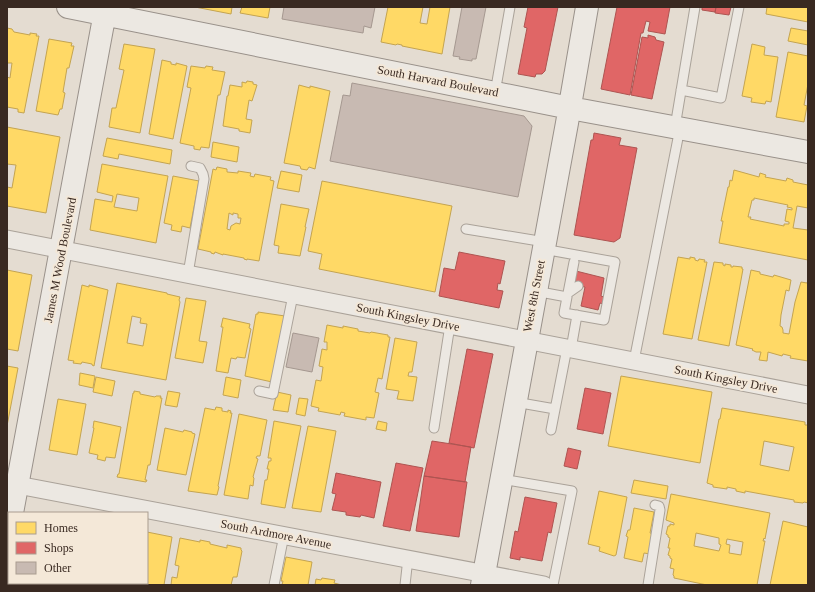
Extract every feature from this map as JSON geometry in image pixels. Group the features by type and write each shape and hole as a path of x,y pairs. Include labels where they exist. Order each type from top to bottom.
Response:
{"street":[{"name":"South Harvard Boulevard","path":"68,7 105,10 495,93 808,152"},
{"name":"West 8th Street","path":"483,579 570,108 587,7"},
{"name":"James M Wood Boulevard","path":"12,512 12,484 62,250 105,10"},
{"name":"South Kingsley Drive","path":"7,239 808,395"},
{"name":"South Ardmore Avenue","path":"12,484 408,558 483,579 544,585"}],"lane":[{"path":"495,93 510,7"},
{"path":"634,361 677,128 681,90 695,7"},
{"path":"681,90 722,98 739,7"},
{"path":"188,274 204,179 204,174 200,168 192,166"},
{"path":"466,229 544,246 575,258 615,262 604,320 564,313 575,258"},
{"path":"575,258 581,273"},
{"path":"535,291 567,295 578,286"},
{"path":"259,391 273,394 293,295"},
{"path":"550,430 578,315"},
{"path":"434,428 450,325"},
{"path":"515,402 555,409"},
{"path":"501,479 572,491 553,585"},
{"path":"648,585 660,510 659,506 655,505"},
{"path":"274,585 284,535"},
{"path":"405,585 408,558"}],"building: Homes":[{"path":"195,7 232,7 231,14"},
{"path":"242,7 270,7 268,18 240,13"},
{"path":"388,7 423,7 420,23 427,24 430,7 450,7 442,54 381,42"},
{"path":"767,7 808,7 808,22 766,14"},
{"path":"7,28 12,29 14,32 30,35 30,33 37,34 36,36 39,36 24,113 18,112 18,109 7,107 7,77 10,78 12,63 7,63"},
{"path":"791,28 808,31 808,45 788,41"},
{"path":"49,39 72,43 71,46 74,46 69,68 67,68 62,109 60,109 58,115 36,111"},
{"path":"124,44 155,49 140,133 109,127 112,108 116,108 124,70 119,69"},
{"path":"752,44 765,47 764,55 778,57 771,102 766,101 765,104 751,102 752,98 742,96"},
{"path":"788,52 808,56 808,84 804,105 807,106 804,122 776,117"},
{"path":"162,60 171,62 171,64 176,65 176,63 187,66 173,139 149,134"},
{"path":"191,66 205,68 206,66 213,67 212,70 225,72 220,95 218,95 209,148 201,147 200,150 194,149 194,146 180,143 191,88 187,87"},
{"path":"247,81 253,82 253,84 257,85 252,101 249,100 246,119 252,120 250,133 223,126 230,85 242,87 242,82 246,83"},
{"path":"299,85 330,91 315,169 309,167 307,170 301,169 300,166 284,163"},
{"path":"7,127 60,137 46,213 7,206 7,187 12,188 16,165 7,164"},
{"path":"107,138 172,150 170,164 119,154 118,159 103,156"},
{"path":"213,142 239,147 237,162 211,157"},
{"path":"102,164 168,176 156,243 90,230 95,199 112,202 113,196 97,192","holes":["117,194 139,198 137,211 114,207"]},
{"path":"217,167 227,169 227,172 238,173 238,171 251,173 250,176 254,177 255,174 271,177 270,180 274,181 259,261 247,260 244,258 223,255 215,252 214,254 198,249 213,169 216,170","holes":["229,213 233,215 233,213 238,214 238,218 241,218 240,224 236,223 231,226 230,230 227,229"]},
{"path":"734,170 759,177 760,173 766,175 765,177 786,181 787,178 793,180 793,182 808,185 808,208 797,206 793,228 808,230 808,260 719,243 723,221 721,221 728,187 730,180 732,181","holes":["754,198 788,205 787,207 792,208 792,210 787,209 785,221 789,222 789,224 784,224 784,226 750,219 751,217 748,217 752,200 754,200"]},
{"path":"281,171 302,175 299,192 277,188"},
{"path":"173,176 199,181 190,228 182,226 181,232 171,230 172,225 164,223"},
{"path":"322,181 452,206 435,292 319,269 322,254 308,251"},
{"path":"281,204 309,209 300,256 278,253 279,246 274,245"},
{"path":"678,257 690,259 690,257 695,258 695,260 698,261 699,259 707,262 692,339 663,334"},
{"path":"714,262 723,263 725,266 725,264 731,265 731,267 742,267 743,269 729,346 698,340"},
{"path":"7,270 32,275 18,351 7,349"},
{"path":"751,270 760,272 760,274 773,277 774,275 791,280 789,291 786,290 781,315 780,326 782,327 783,333 789,334 795,302 801,282 807,283 808,281 808,361 790,358 791,356 783,354 782,356 768,352 767,361 759,360 761,352 756,352 752,350 753,349 736,345"},
{"path":"117,283 180,297 166,380 101,368","holes":["132,316 141,318 140,323 147,324 143,346 127,343"]},
{"path":"82,285 89,287 89,285 108,290 94,366 92,364 82,362 81,364 73,363 74,361 68,360"},
{"path":"186,298 206,301 199,341 207,342 203,363 175,358"},
{"path":"258,312 285,316 272,382 245,376 256,314 258,314"},
{"path":"223,318 250,324 249,328 251,329 245,358 231,358 228,373 216,371"},
{"path":"327,325 343,328 343,326 358,329 358,331 388,335 388,337 390,337 382,379 378,378 375,392 379,393 374,418 366,417 366,420 344,416 345,413 341,412 340,415 318,411 319,408 311,406 316,380 321,381 323,367 319,366 322,349 327,350 327,342 324,342"},
{"path":"395,338 417,342 412,372 409,372 408,376 417,377 413,401 397,399 399,391 386,389"},
{"path":"7,366 18,368 7,426"},
{"path":"80,373 95,376 93,388 79,385"},
{"path":"621,376 712,392 700,463 608,446"},
{"path":"96,377 115,381 112,396 93,392"},
{"path":"226,377 241,380 238,398 223,395"},
{"path":"134,391 140,392 140,394 155,397 161,396 160,398 162,398 150,465 148,465 145,480 147,480 146,482 117,477 119,474"},
{"path":"168,391 180,393 177,407 165,405"},
{"path":"277,392 291,395 288,412 273,410"},
{"path":"299,398 308,399 305,416 296,414"},
{"path":"58,399 86,404 77,455 49,450"},
{"path":"216,407 222,408 222,411 228,412 228,410 232,413 217,495 188,491 205,408 215,410"},
{"path":"722,408 805,422 805,425 808,425 808,503 794,502 794,500 745,491 745,493 727,487 727,489 713,487 713,485 707,483","holes":["764,441 794,447 789,471 760,465"]},
{"path":"239,414 267,420 260,456 257,456 256,458 258,459 253,477 253,486 250,485 248,499 224,495"},
{"path":"94,421 121,427 115,458 106,457 105,461 97,459 98,455 89,453"},
{"path":"274,421 301,426 285,508 261,504 265,480 267,480 269,469 267,469 269,461 271,461 271,458 268,458"},
{"path":"378,421 387,423 386,431 376,429"},
{"path":"308,426 336,431 321,512 292,508"},
{"path":"165,428 183,432 184,430 195,434 186,475 157,470"},
{"path":"634,480 668,486 666,499 631,493"},
{"path":"599,491 627,497 616,555 614,556 599,551 600,547 588,544"},
{"path":"671,494 770,513 765,539 764,538 763,541 765,541 757,585 707,585 674,578 674,569 670,568 672,559 668,555 670,538 666,534 668,526 670,526 670,524 674,525 674,523 666,520","holes":["696,533 719,538 719,544 721,545 719,551 694,546","727,539 743,542 741,555 729,553 730,545 726,544"]},
{"path":"634,508 654,512 650,533 654,534 650,554 644,553 642,562 624,558 628,537 626,536 628,530 630,530"},
{"path":"783,521 808,527 808,585 770,585"},
{"path":"148,532 172,537 164,585 137,585 148,584"},
{"path":"180,538 200,542 200,540 210,542 210,544 227,548 227,545 241,548 242,551 237,577 233,577 231,585 171,585 172,577 177,578 179,566 175,565"},
{"path":"286,557 312,562 308,585 282,585 283,581 281,581"},
{"path":"322,578 335,580 334,583 342,585 315,585 316,579 321,580"},
{"path":"27,584 90,584 89,585"}],"building: Shops":[{"path":"528,7 558,7 545,71 542,74 536,74 535,77 518,74 527,28 524,27"},
{"path":"617,7 670,7 665,34 648,31 650,22 646,21 643,33 641,33 630,95 601,89"},
{"path":"702,7 716,7 715,12 702,10"},
{"path":"716,7 731,7 729,15 715,13"},
{"path":"648,35 655,37 656,40 664,42 652,99 631,95 642,37 648,38"},
{"path":"594,133 621,138 619,145 637,148 620,238 614,242 574,235 591,140 593,140"},
{"path":"459,252 505,261 500,284 498,283 497,290 503,291 499,308 439,296 444,268 455,270"},
{"path":"576,271 604,278 601,296 604,297 603,304 600,303 598,310 581,306 585,287 573,285"},
{"path":"467,349 493,354 474,448 449,443"},
{"path":"585,388 611,393 603,434 577,429"},
{"path":"432,441 471,447 465,482 424,476"},
{"path":"568,448 581,451 577,469 564,466"},
{"path":"396,463 423,468 410,531 383,526"},
{"path":"336,473 381,482 374,518 361,515 360,517 346,515 346,512 332,510 336,494 332,493"},
{"path":"424,476 467,482 459,537 416,531"},
{"path":"525,497 557,503 551,533 548,532 542,561 520,557 520,560 510,558 515,531 518,532"}],"building: Other":[{"path":"284,7 375,7 371,28 364,26 363,33 282,19"},
{"path":"462,7 486,7 476,59 472,59 472,61 459,59 460,57 453,56"},
{"path":"352,83 524,116 532,126 518,197 330,161 343,95 350,96"},
{"path":"293,333 319,338 312,372 286,367"}]}
